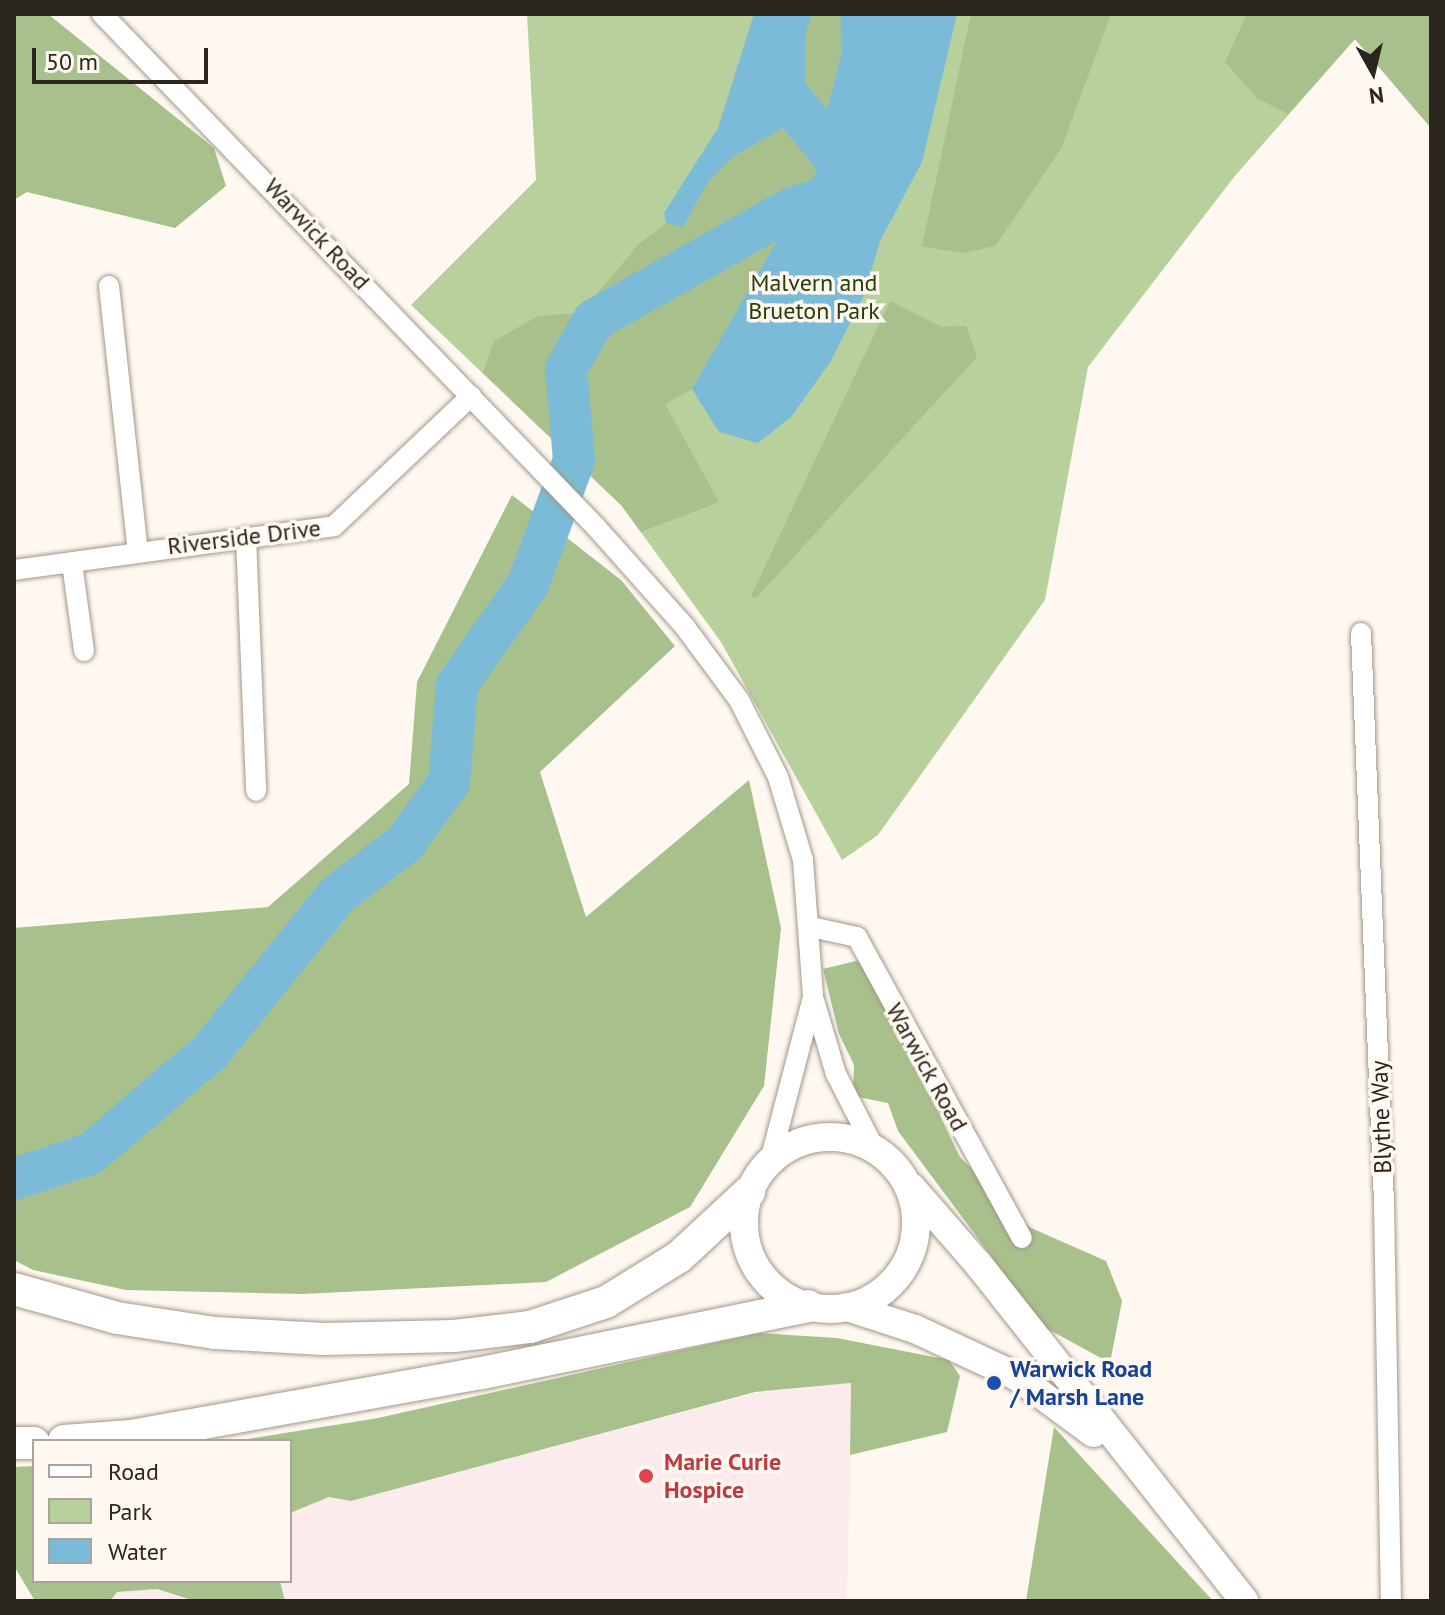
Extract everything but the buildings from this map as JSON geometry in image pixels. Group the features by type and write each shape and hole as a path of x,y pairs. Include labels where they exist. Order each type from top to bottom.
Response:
{"highway":[{"path":"14,1289 117,1318 215,1333 339,1339 454,1336 530,1327 606,1302 643,1280 679,1257 749,1192"},
{"path":"91,1439 131,1436 482,1373 808,1306"}],"main road":[{"path":"1128,1461 1016,1376 915,1329 847,1307 808,1306 782,1295 760,1275 745,1235 749,1192 770,1161 793,1145 821,1137 849,1139 875,1150 979,1265 1128,1461 1244,1601"},
{"path":"847,1307 872,1298 893,1281 908,1259 915,1233 914,1207 905,1181"}],"street":[{"name":"Warwick Road","path":"102,14 471,396 527,459 596,527 685,627 739,700 778,777 803,860 811,927 857,937 1022,1238"},
{"path":"109,286 138,551"},
{"name":"Riverside Drive","path":"14,570 334,526 471,396"},
{"path":"246,537 256,791"},
{"path":"72,563 84,651"},
{"name":"Blythe Way","path":"1361,633 1384,1204 1391,1601"},
{"path":"811,927 813,997 836,1074 875,1150"},
{"path":"770,1161 813,997"}],"shaded area":[{"name":"Marie Curie Hospice","path":"852,1383 847,1601 285,1601 280,1583 292,1583 292,1512 329,1497 351,1501 755,1393"},
{"path":"157,1589 195,1601 110,1601 116,1592"}],"green space":[{"path":"14,14 48,14 214,148 226,186 175,228 27,192 14,200"},
{"name":"Malvern and Brueton Park","path":"527,14 1431,14 1431,128 1355,39 1234,177 1088,367 1045,600 878,835 842,860 721,642 621,505 411,305 536,180"},
{"path":"812,14 840,14 842,51 827,111 805,82 805,34"},
{"path":"971,14 1111,14 1061,149 995,246 962,253 922,246"},
{"path":"1247,14 1431,14 1431,128 1355,39 1288,114 1257,98 1225,62"},
{"path":"783,128 817,170 692,389 665,404 719,502 641,532 621,505 483,373 494,341 538,316 581,313 638,245 666,223 683,226 708,182 734,156"},
{"path":"890,301 942,327 966,326 977,357 756,598 751,596"},
{"path":"512,495 621,580 675,646 540,772 586,917 749,780 781,928 764,1086 690,1207 546,1282 303,1294 126,1290 33,1270 14,1260 14,928 268,907 409,784 417,682"},
{"path":"864,959 960,1157 1029,1227 1106,1261 1122,1301 1110,1363 1044,1327 898,1131 888,1103 853,1096 854,1065 839,1034 823,969"},
{"path":"759,1333 837,1338 949,1360 960,1376 947,1432 850,1455 851,1383 755,1392 351,1501 329,1497 292,1512 292,1439 247,1439 378,1418"},
{"path":"1054,1427 1213,1601 1026,1601"},
{"path":"32,1466 32,1583 280,1583 285,1601 195,1601 157,1589 117,1592 110,1601 35,1601 14,1566 14,1467"}],"water":[{"path":"754,14 812,14 805,35 805,82 827,110 842,51 840,14 957,14 922,162 880,241 865,293 831,361 791,417 758,443 719,432 692,389 817,170 783,128 734,156 708,182 683,227 666,223 664,213 718,128"}],"waterway":[{"path":"14,1179 90,1154 210,1052 337,895 405,843 449,782 457,685 528,584 574,460 566,369 594,320 792,208 845,191"}],"place":[{"name":"Warwick Road / Marsh Lane","path":"994,1383"},
{"name":"Marie Curie Hospice","path":"646,1476"}]}
